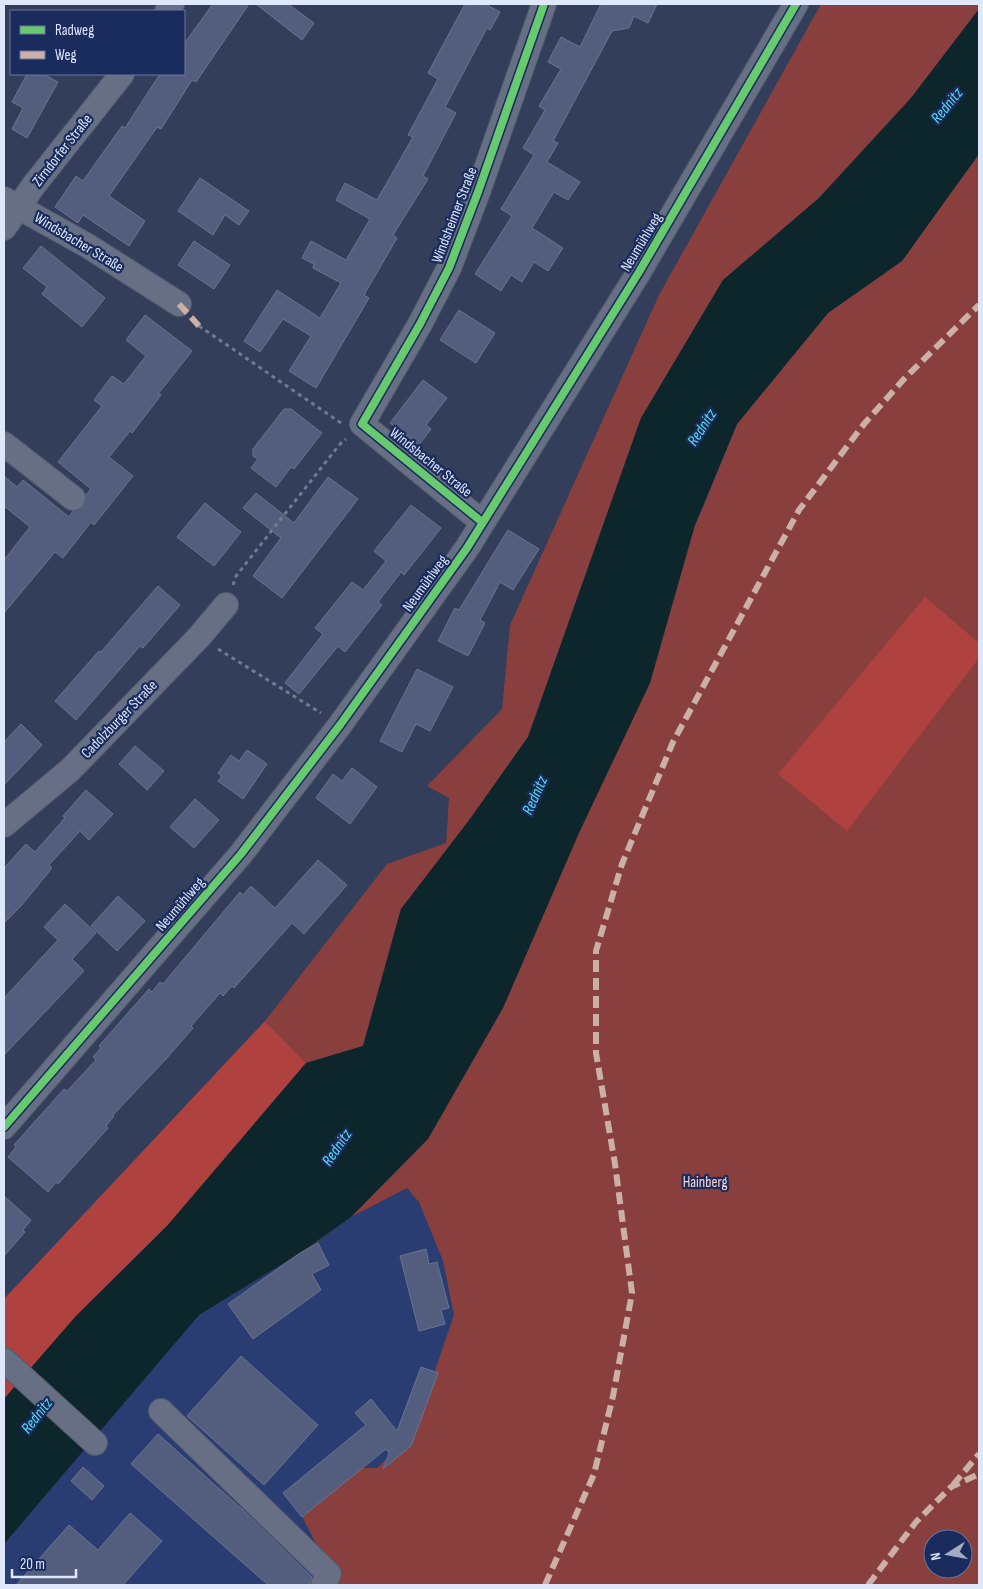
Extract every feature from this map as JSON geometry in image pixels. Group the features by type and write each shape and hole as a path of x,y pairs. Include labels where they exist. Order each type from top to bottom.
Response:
{"street":[{"name":"Windsheimer Straße","path":"359,428 420,324 449,268 478,192 544,4"},
{"name":"Neumühlweg","path":"4,1127 242,854 340,725 467,548 639,272 796,4"},
{"name":"Zirndorfer Straße","path":"4,228 12,203 34,185 121,75"},
{"name":"Windsbacher Straße","path":"12,203 88,246 179,304"},
{"name":"Windsbacher Straße","path":"359,428 482,522"},
{"path":"4,444 73,498"},
{"name":"Cadolzburger Straße","path":"4,825 70,770 199,637 226,605"},
{"path":"5,1361 95,1442"},
{"path":"161,1410 329,1574 323,1585"}],"path":[{"path":"199,326 313,403 359,428 340,444 236,576 226,605"},
{"path":"199,637 340,725"}],"shaded area":[{"path":"925,597 979,643 979,658 847,831 778,774"},
{"path":"265,1021 306,1063 167,1226 76,1316 4,1399 4,1299"},
{"path":"408,1188 442,1228 466,1290 356,1585 4,1585 4,1544 199,1315 318,1243 351,1217"}],"green space":[{"path":"821,4 979,4 979,9 911,98 819,198 723,280 641,418 528,737 470,819 401,909 363,1046 306,1063 265,1021 387,864 446,843 449,798 427,786 502,709 510,625 659,295"},
{"name":"Hainberg","path":"979,154 979,1585 328,1585 319,1549 301,1515 361,1468 377,1468 406,1441 434,1373 454,1315 443,1261 419,1202 407,1188 351,1217 403,1164 703,507 737,424 828,313 903,260 934,216 950,187 967,170"}],"water":[{"name":"Rednitz","path":"979,9 979,154 902,261 828,313 737,424 695,525 650,683 579,833 503,1008 428,1139 351,1217 300,1253 199,1315 4,1544 4,1399 76,1316 167,1226 306,1063 363,1046 401,909 470,819 528,737 641,418 723,280 819,198 911,98"}],"building":[{"path":"213,4 249,4 196,82 192,80 161,129 157,127 109,196 145,221 129,246 83,215 78,223 55,207 76,176 83,181 122,126 125,128 159,75 185,75 185,43"},
{"path":"256,4 288,4 314,23 302,40"},
{"path":"465,4 485,4 500,12 490,30 487,28 445,107 456,113 423,176 428,179 393,235 397,238 364,295 369,298 316,388 289,371 311,336 283,319 260,352 244,341 277,290 320,318 341,283 313,268 314,264 302,258 311,241 346,260 370,219 336,200 345,183 377,200 413,137 408,135 438,79 428,73"},
{"path":"601,4 657,4 648,23 634,16 629,28 612,31 553,141 558,143 547,162 580,182 568,200 554,192 532,228 563,248 548,271 534,262 522,282 511,275 501,291 475,274 512,216 501,209 534,155 523,148 545,110 539,106 561,69 548,62 561,37 580,47"},
{"path":"26,75 45,75 58,82 27,138 12,129 23,108 12,102"},
{"path":"200,178 249,211 239,225 225,215 213,235 178,211"},
{"path":"194,241 230,265 214,289 178,265"},
{"path":"41,246 105,298 82,327 42,294 47,287 23,268"},
{"path":"459,310 495,333 476,363 440,340"},
{"path":"145,315 192,351 158,394 161,395 132,433 130,431 109,457 133,476 94,525 91,522 63,558 55,552 4,613 4,560 30,527 4,506 4,476 17,487 23,480 69,517 73,511 83,507 86,495 91,489 58,462 102,406 94,400 112,376 124,384 146,356 126,340"},
{"path":"423,380 447,398 426,425 431,429 419,445 390,423"},
{"path":"284,409 291,409 322,433 294,469 291,467 276,487 251,468 258,459 253,456 253,449"},
{"path":"328,477 358,499 282,598 253,576 281,538 243,508 256,493 294,523"},
{"path":"205,503 241,532 214,566 177,537"},
{"path":"411,505 441,528 404,575 401,572 378,602 382,605 345,652 338,646 299,694 285,683 323,634 315,628 352,582 363,590 386,561 374,551"},
{"path":"508,530 539,549 513,590 500,582 480,620 485,623 468,656 438,641 455,608 459,610"},
{"path":"158,586 180,605 143,648 140,646 76,720 55,701 99,651 101,652"},
{"path":"417,669 453,687 430,731 416,724 402,752 380,741"},
{"path":"21,724 42,745 4,785 4,742"},
{"path":"135,746 164,771 147,790 119,764"},
{"path":"247,750 267,764 243,799 218,781 222,776 218,773 231,755 239,761"},
{"path":"352,768 377,787 350,824 316,798 333,774 342,781"},
{"path":"86,790 113,814 89,840 80,831 49,865 52,868 21,906 4,923 4,868 26,844 35,852 65,818 63,816"},
{"path":"195,799 219,820 194,848 170,827"},
{"path":"318,860 347,885 304,934 292,923 234,988 232,986 223,996 220,993 191,1026 193,1028 166,1059 113,1115 106,1126 108,1128 58,1184 56,1182 48,1192 8,1157 16,1147 14,1145 64,1089 67,1091 96,1060 93,1057 101,1048 99,1046 149,989 152,992 160,982 163,984 240,892 243,895 251,886 275,908"},
{"path":"118,896 145,921 117,951 91,926"},
{"path":"65,904 96,933 72,959 84,971 4,1055 4,998 58,940 44,927"},
{"path":"4,1196 31,1220 23,1230 25,1232 4,1256"},
{"path":"318,1243 329,1265 312,1274 321,1290 253,1339 228,1304 300,1253"},
{"path":"426,1249 429,1264 437,1262 449,1308 441,1310 445,1324 419,1331 400,1256"},
{"path":"241,1356 318,1425 264,1485 187,1416"},
{"path":"421,1367 438,1373 411,1446 383,1469 389,1453 386,1449 302,1517 283,1493 366,1425 355,1413 371,1399 397,1431"},
{"path":"158,1434 242,1509 312,1577 309,1585 268,1585 131,1464"},
{"path":"83,1467 104,1486 92,1500 71,1481"},
{"path":"130,1513 162,1541 123,1585 16,1585 69,1525 98,1550"}],"marked path":[{"path":"179,304 199,326"},
{"path":"545,1585 594,1474 613,1396 632,1293 615,1164 596,1053 596,951 622,864 673,742 799,510 864,424 905,378 979,305"},
{"path":"953,1485 979,1454"},
{"path":"868,1585 916,1522 951,1487 979,1474"}],"cycle path":[{"path":"482,522 362,424 420,324 449,268 478,192 544,4"},
{"path":"4,1127 241,854 340,725 467,548 639,272 796,4"}]}
